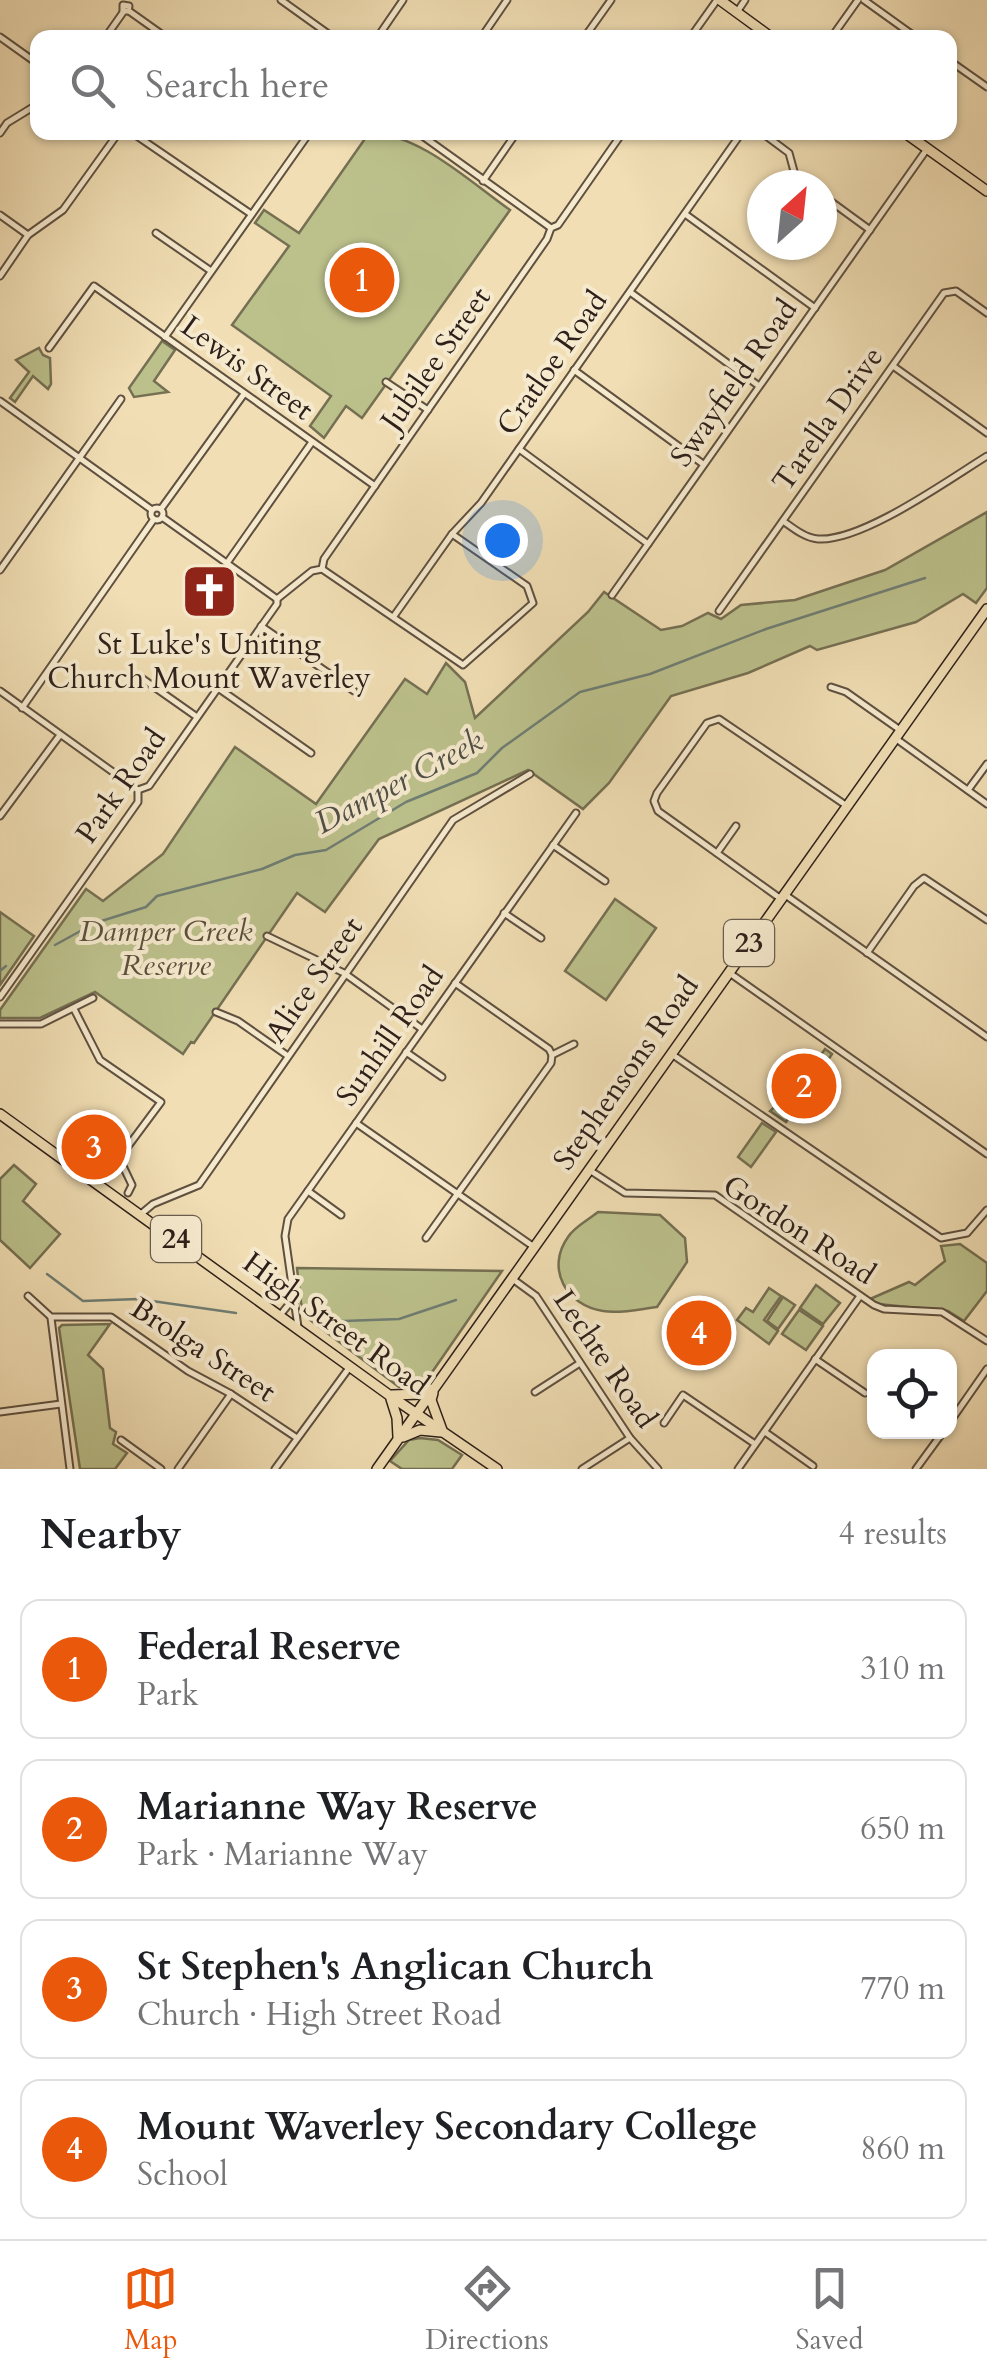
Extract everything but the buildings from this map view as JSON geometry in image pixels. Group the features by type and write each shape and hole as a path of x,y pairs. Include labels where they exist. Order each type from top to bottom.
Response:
{"main road":[{"path":"718,0 761,30"},
{"path":"915,140 987,192"},
{"name":"Stephensons Road","path":"377,1469 987,609"},
{"name":"High Street Road","path":"0,1114 497,1469"},
{"path":"434,1387 431,1400 444,1432 420,1430 398,1440 398,1418 389,1395 421,1394 434,1387"}],"street":[{"path":"114,0 157,30"},
{"path":"280,0 323,30"},
{"path":"382,30 403,0"},
{"path":"487,30 508,0"},
{"path":"590,30 611,0"},
{"path":"696,30 718,0"},
{"path":"737,12 745,0"},
{"path":"837,30 861,0 905,30"},
{"path":"111,30 127,7"},
{"path":"0,37 30,58"},
{"path":"957,66 987,87"},
{"path":"0,133 7,123 30,109"},
{"path":"0,276 28,236 63,210 113,140"},
{"path":"143,140 251,214"},
{"path":"164,337 302,140"},
{"path":"426,140 551,228"},
{"path":"483,181 511,140"},
{"name":"Jubilee Street","path":"277,599 312,570 322,569 324,559 547,240 551,228 558,225 617,140"},
{"name":"Cratloe Road","path":"394,616 452,534 481,503 736,140"},
{"path":"772,140 786,150 793,170"},
{"name":"Swayfield Road","path":"612,596 927,149"},
{"path":"837,206 870,230"},
{"path":"685,214 815,308"},
{"path":"0,215 28,236"},
{"path":"156,233 210,272"},
{"name":"Lewis Street","path":"49,348 94,286 375,486"},
{"name":"Tarella Drive","path":"719,612 944,293 956,291 987,313"},
{"path":"630,292 759,386"},
{"path":"893,366 987,433"},
{"path":"574,370 703,464"},
{"path":"386,382 428,410"},
{"path":"162,517 161,509 244,394"},
{"path":"0,570 121,399"},
{"path":"0,401 152,510 154,518"},
{"path":"227,563 312,442"},
{"path":"518,449 648,544"},
{"path":"783,521 820,540 855,530 888,518 987,456"},
{"path":"152,510 161,509"},
{"path":"22,708 154,518 162,517 277,599"},
{"path":"322,569 463,665 533,604 528,586 452,534"},
{"name":"Park Road","path":"0,997 138,802 138,790 149,786 277,599"},
{"path":"261,626 354,692"},
{"path":"140,677 197,717"},
{"path":"831,687 846,692 987,804"},
{"path":"218,688 310,753"},
{"path":"0,691 138,790"},
{"path":"847,806 724,721 710,720 654,800 658,811 717,853 987,1037"},
{"path":"0,816 60,735"},
{"path":"968,790 987,764"},
{"name":"Alice Street","path":"140,1214 153,1204 199,1185 453,820 530,774"},
{"name":"Sunhill Road","path":"298,1327 284,1236 288,1219 576,813"},
{"path":"717,853 736,826"},
{"path":"553,845 605,881"},
{"path":"868,953 914,886 924,878 987,920"},
{"path":"504,914 540,938"},
{"path":"268,936 344,973 422,1029"},
{"path":"728,972 987,1154"},
{"path":"426,1238 551,1063 552,1055 550,1048 455,983"},
{"path":"0,1024 41,1024 93,998"},
{"path":"74,1009 100,1060 160,1102 121,1162 132,1185 128,1193"},
{"path":"216,1012 288,1056"},
{"path":"552,1055 574,1044"},
{"path":"406,1052 442,1077"},
{"path":"671,1053 942,1238 967,1233 987,1210"},
{"path":"356,1123 534,1247"},
{"name":"Gordon Road","path":"588,1169 625,1193 716,1195 860,1296 884,1308 942,1312 986,1340"},
{"path":"308,1191 342,1215"},
{"name":"Lechte Road","path":"511,1278 536,1296 630,1438 658,1469"},
{"path":"28,1296 51,1317 70,1469"},
{"path":"738,1469 860,1296"},
{"path":"280,1314 294,1298"},
{"name":"Brolga Street","path":"51,1317 111,1317 188,1371 232,1394 297,1438"},
{"path":"816,1359 866,1393"},
{"path":"535,1392 580,1364"},
{"path":"276,1469 350,1365"},
{"path":"957,1412 987,1369"},
{"path":"178,1469 232,1394"},
{"path":"664,1423 683,1395 755,1444"},
{"path":"0,1412 61,1404"},
{"path":"764,1432 813,1466"},
{"path":"582,1469 630,1438"},
{"path":"916,1469 937,1439"},
{"path":"122,1440 161,1469"}],"green space":[{"path":"364,140 403,140 425,150 510,210 362,418 346,406 324,438 310,426 331,396 232,325 289,246 255,223 264,210 299,233"},
{"path":"162,341 175,350 154,381 168,392 134,397 129,388"},
{"path":"39,348 50,358 51,384 48,389 33,376 15,402 10,398 29,372 16,360"},
{"name":"Damper Creek Reserve","path":"987,512 987,588 976,603 963,594 916,622 817,650 810,646 748,673 671,696 609,783 583,809 528,770 379,839 325,912 297,893 183,1054 95,992 40,1018 0,1018 0,1010 86,889 103,901 163,854 235,747 316,804 405,679 427,694 446,663 465,682 475,718 588,612 604,592 661,630 682,626 708,613 721,619 741,605 795,600 885,570"},
{"path":"615,899 656,928 606,1000 565,971"},
{"name":"Damper Creek Reserve","path":"0,912 34,936 0,985"},
{"path":"825,1049 832,1054 786,1122 770,1111 801,1083"},
{"path":"762,1123 776,1132 751,1167 738,1157"},
{"path":"14,1165 36,1184 23,1201 60,1234 30,1268 0,1240 0,1179"},
{"path":"598,1212 660,1215 685,1238 687,1262 657,1307 623,1312 590,1308 563,1284 559,1273 561,1249 574,1230"},
{"path":"960,1244 987,1263 987,1291 964,1321 948,1311 878,1304 870,1299 909,1282 915,1285 945,1261 941,1246"},
{"path":"297,1268 502,1271 426,1381 413,1387 399,1387 310,1320 301,1303"},
{"path":"816,1285 840,1303 823,1324 800,1308"},
{"path":"769,1288 781,1296 764,1320 778,1331 769,1344 737,1320 746,1308 753,1312"},
{"path":"783,1297 795,1305 778,1329 767,1321"},
{"path":"799,1310 823,1326 806,1350 782,1334"},
{"path":"110,1324 88,1355 103,1369 110,1428 116,1432 113,1444 127,1453 115,1469 80,1469 59,1328"},
{"path":"409,1440 438,1440 462,1455 452,1469 402,1469 390,1461"}],"waterway":[{"name":"Damper Creek","path":"55,945 95,923 146,907 157,896 262,869 295,855 326,850 406,802 477,773 502,748 580,692 650,674 766,629 925,578"},
{"name":"Damper Creek","path":"0,971 6,966"},
{"path":"47,1274 83,1301 138,1299 236,1313"},
{"path":"316,1322 399,1319 456,1300"}],"place":[{"name":"Federal Reserve","path":"362,280"},
{"name":"St Luke's Uniting Church Mount Waverley","path":"209,591"},
{"name":"Marianne Way Reserve","path":"804,1086"},
{"name":"St Stephen's Anglican Church","path":"94,1147"},
{"name":"Mount Waverley Secondary College","path":"699,1333"}]}
